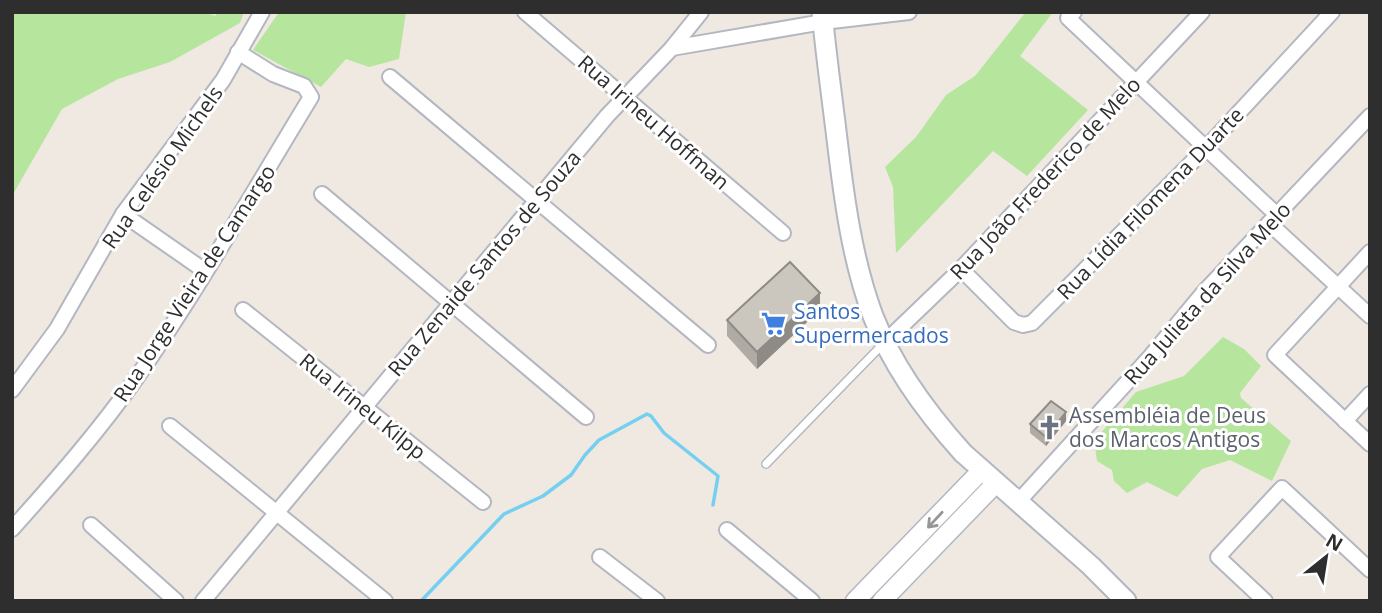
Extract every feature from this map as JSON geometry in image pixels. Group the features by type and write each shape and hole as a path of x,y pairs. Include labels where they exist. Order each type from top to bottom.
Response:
{"main road":[{"path":"822,17 843,188 855,254 873,315 899,369 948,436 1017,503 1125,599"}],"street":[{"name":"Rua Celésio Michels","path":"12,390 57,329 122,214 223,80 262,12"},
{"name":"Rua Irineu Hoffman","path":"525,12 783,233"},
{"name":"Rua Zenaide Santos de Souza","path":"203,601 624,96 672,48 701,12"},
{"path":"672,48 822,17 909,12"},
{"name":"Rua João Frederico de Melo","path":"885,342 961,269 1202,12"},
{"name":"Rua Lídia Filomena Duarte","path":"961,269 1014,323 1032,323 1206,148 1332,12"},
{"path":"1071,15 1136,82 1206,148 1338,287 1370,316"},
{"name":"Rua Jorge Vieira de Camargo","path":"12,529 118,403 205,271 311,97 304,86 273,74 238,52"},
{"path":"390,77 708,345"},
{"name":"Rua Julieta da Silva Melo","path":"1017,503 1188,310 1370,116"},
{"path":"322,194 452,301 586,417"},
{"path":"122,214 205,271"},
{"path":"1370,252 1275,355 1370,444"},
{"name":"Rua Irineu Kilpp","path":"243,310 483,502"},
{"path":"1345,421 1370,394"},
{"path":"170,426 386,601"},
{"path":"855,601 989,477"},
{"path":"882,601 989,477"},
{"path":"1265,601 1218,557 1282,488 1370,570"},
{"path":"90,525 176,601"},
{"path":"727,530 812,601"},
{"path":"600,557 657,601"}],"lane":[{"path":"766,464 885,342"}],"green space":[{"path":"12,12 204,12 215,16 218,12 244,12 240,23 170,62 118,79 62,109 12,196"},
{"path":"279,12 406,12 399,59 369,67 346,59 321,87 253,50"},
{"path":"1053,12 1020,56 1088,110 1027,176 993,151 896,253 893,187 885,167 916,137 946,95 975,76 1025,13"},
{"path":"1223,337 1244,349 1261,366 1240,393 1241,398 1291,441 1272,481 1230,460 1202,469 1177,497 1147,482 1127,493 1114,481 1112,470 1097,461 1094,441 1136,392 1184,376"}],"building":[{"name":"Santos Supermercados","path":"790,262 820,293 757,352 727,320"},
{"path":"1051,401 1066,412 1046,437 1030,424"}],"waterway":[{"path":"421,601 504,514 543,496 571,475 599,440 647,414 664,433 718,476 713,505"}],"place":[{"name":"Santos Supermercados","path":"774,323"},
{"name":"Assembléia de Deus dos Marcos Antigos","path":"1049,427"}]}
